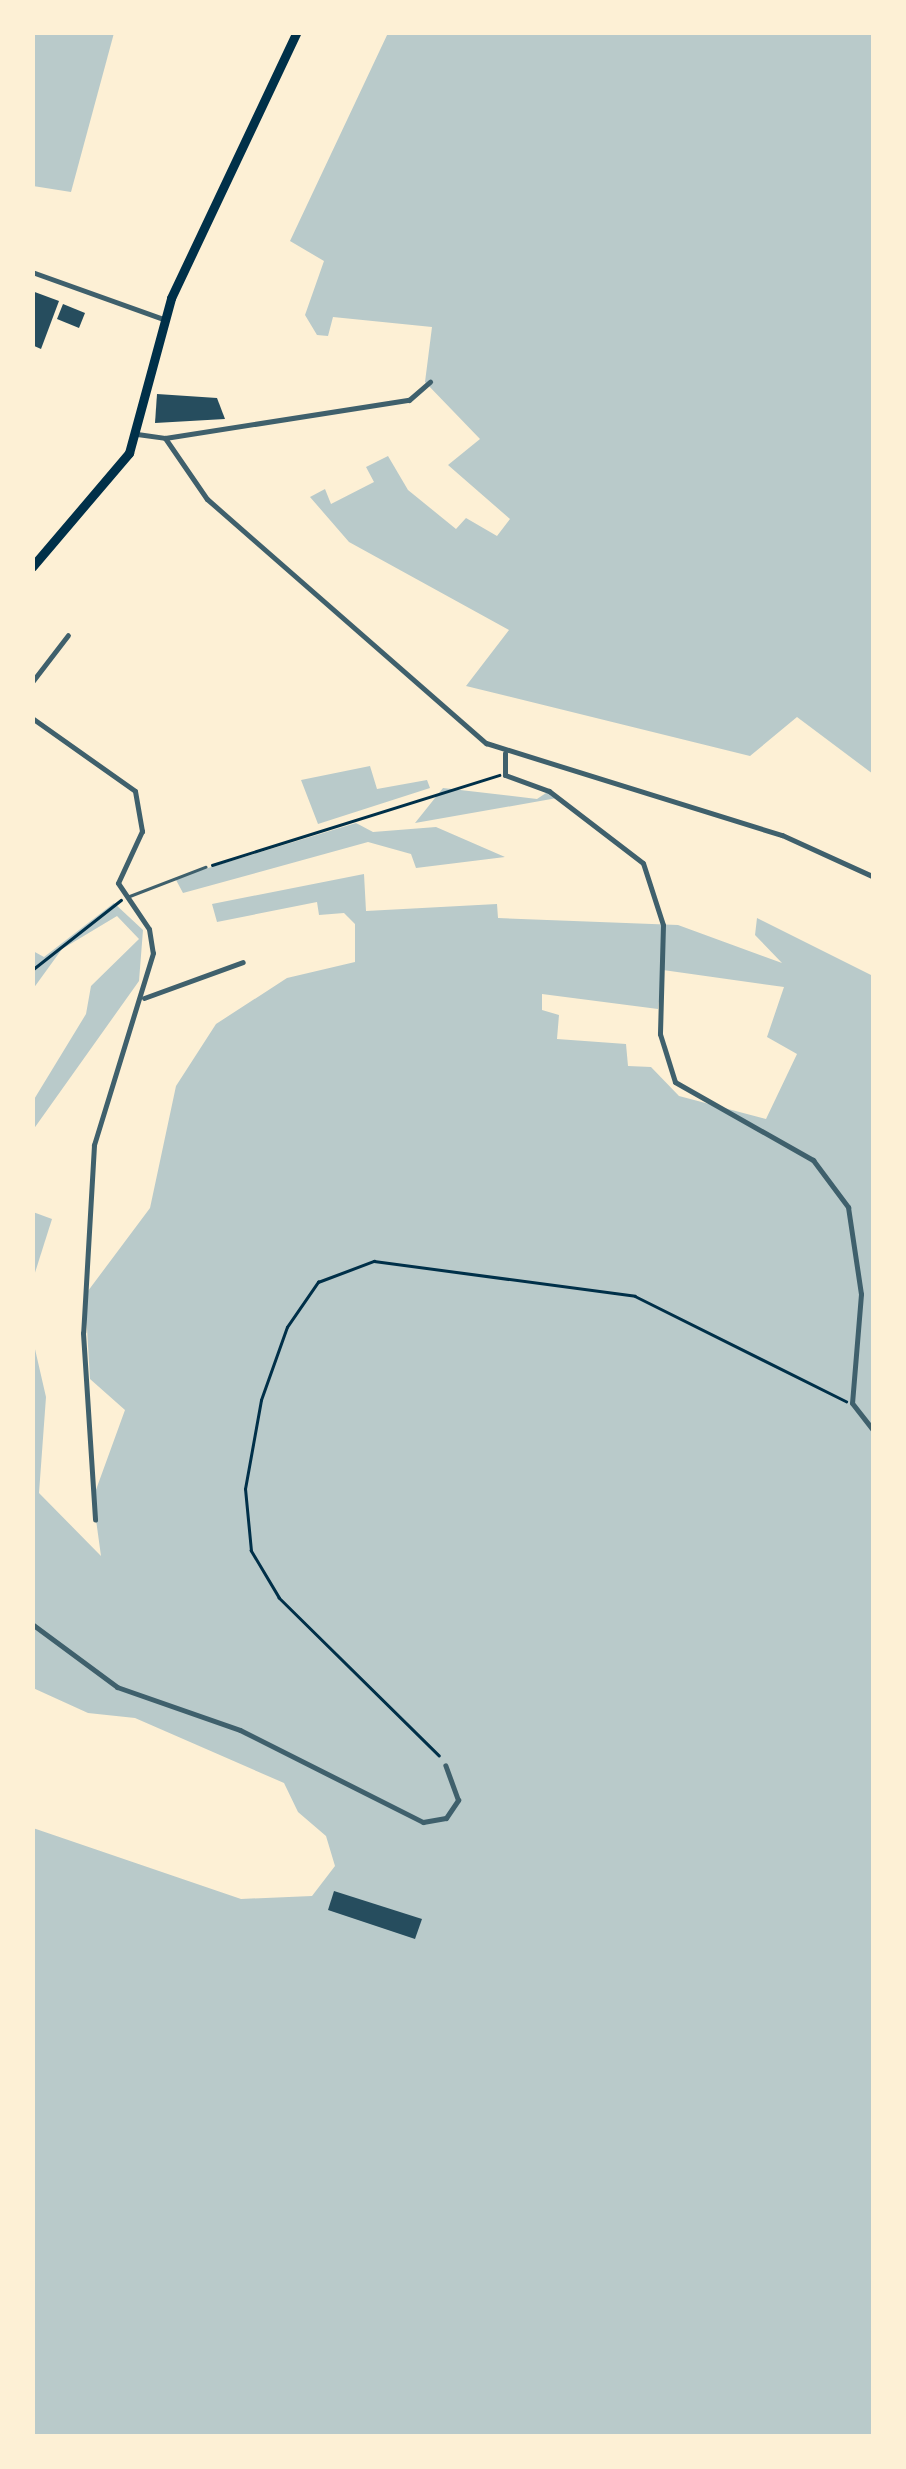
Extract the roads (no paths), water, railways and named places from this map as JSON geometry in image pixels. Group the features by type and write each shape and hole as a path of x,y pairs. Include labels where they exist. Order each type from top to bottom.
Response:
{"main road":[{"path":"32,567 118,469 137,434 163,320 297,32"}],"street":[{"path":"32,272 163,320"},
{"path":"137,434 165,438 409,400 430,382"},
{"path":"165,438 221,512 506,754 782,835 874,877"},
{"path":"32,682 68,636"},
{"path":"32,718 134,791 142,831 118,877 149,929 144,998 109,1077 94,1144 83,1333 95,1520"},
{"path":"506,754 505,775 549,792 642,863 663,924 658,1009 675,1082 813,1160 848,1207 861,1294 852,1403 874,1431"},
{"path":"144,998 242,962"},
{"path":"32,1624 118,1687 254,1736 423,1822 446,1818 458,1800 445,1764"}],"lane":[{"path":"126,896 205,867"}]}
